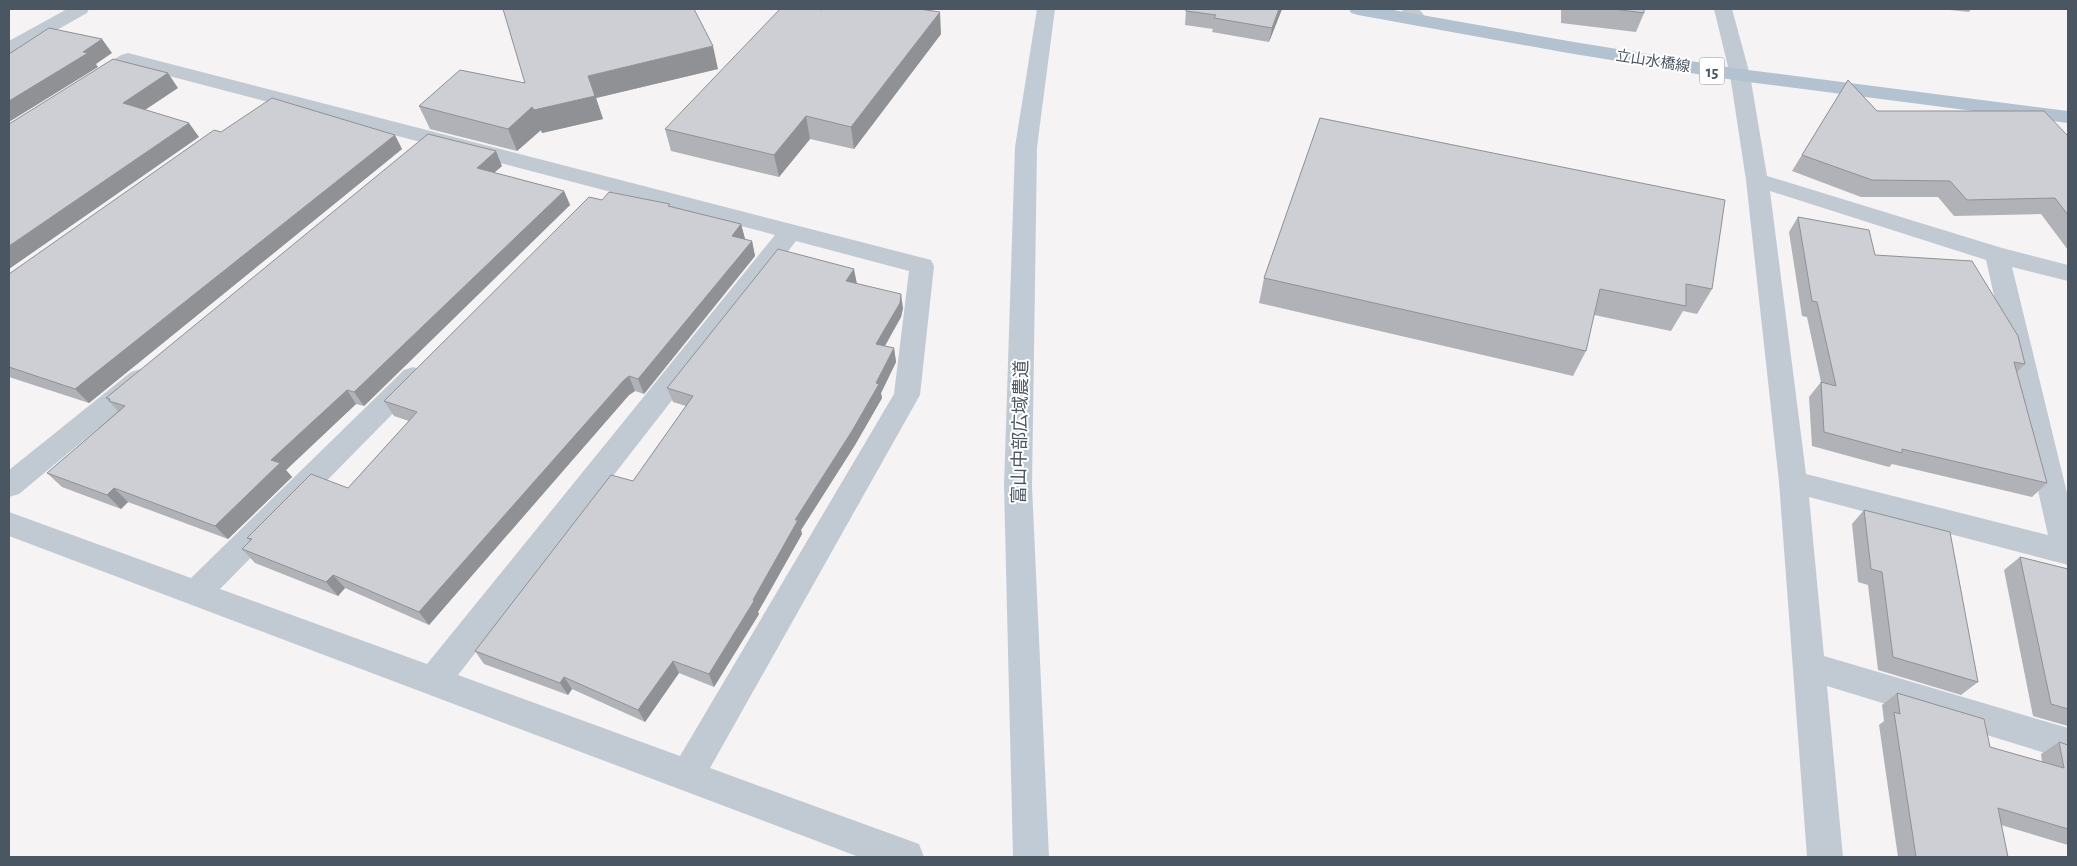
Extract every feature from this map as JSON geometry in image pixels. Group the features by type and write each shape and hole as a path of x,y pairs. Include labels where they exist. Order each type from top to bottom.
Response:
{"main road":[{"name":"立山水橋線","path":"1358,9 1414,14 1568,47 1740,75 2068,117"}],"street":[{"path":"9,49 80,9"},
{"name":"富山中部広域農道","path":"1031,857 1018,486 1026,147 1046,9"},
{"path":"1723,9 1740,75 1757,180 1793,482 1825,857"},
{"path":"72,93 128,59 922,266 907,395 688,776"},
{"path":"249,114 273,96"},
{"path":"409,157 432,138"},
{"path":"1757,180 1997,255 2068,273"},
{"path":"586,204 607,184"},
{"path":"434,682 790,232"},
{"path":"1793,482 2068,553 1997,255"},
{"path":"196,593 432,357"},
{"path":"9,486 155,366"},
{"path":"9,524 906,857"},
{"path":"1809,666 2068,744"}],"building":[{"path":"503,9 694,9 713,46 588,76 595,96 534,110 532,107 508,129 419,106 460,70 525,83"},
{"path":"780,9 919,9 940,12 851,127 806,116 774,155 665,129"},
{"path":"1186,9 1279,9 1272,28 1214,18 1216,15 1186,11"},
{"path":"1614,9 1644,9 1644,13"},
{"path":"49,28 102,39 83,52 88,53 9,101 9,54"},
{"path":"113,59 168,73 123,103 189,123 9,246 9,124"},
{"path":"1848,80 1877,111 2044,111 2068,136 2068,215 2055,198 1967,200 1950,181 1872,180 1802,155"},
{"path":"272,98 395,135 75,389 9,367 9,274 214,130 221,132"},
{"path":"1320,118 1725,200 1712,289 1686,284 1686,306 1600,289 1586,351 1264,278"},
{"path":"428,134 496,151 477,168 564,191 354,392 347,390 271,460 280,463 215,526 114,488 107,495 47,473 125,406 109,401 110,399 106,398"},
{"path":"609,192 670,204 668,206 741,224 732,236 752,241 638,379 629,376 623,381 419,612 333,575 326,582 242,549 252,539 247,538 311,474 348,488 417,412 384,401 589,197 602,200"},
{"path":"1798,217 1869,230 1875,255 1972,261 2018,336 2025,364 2014,362 2047,483 1902,449 1902,453 1824,432 1821,382 1836,386 1817,302 1812,301"},
{"path":"778,249 854,269 846,281 901,294 900,303 876,344 894,348 876,383 879,384 852,431 795,520 798,520 754,601 709,674 673,661 638,710 564,677 560,683 475,651 611,475 633,481 693,396 667,388"},
{"path":"1864,510 1950,532 1978,682 1893,657 1882,572 1871,569"},
{"path":"2020,557 2068,569 2068,709 2051,704"},
{"path":"1897,693 1984,719 1990,747 2064,768 2059,742 2068,745 2068,829 1998,808 2008,857 1916,857 1894,712 1900,714"}]}
